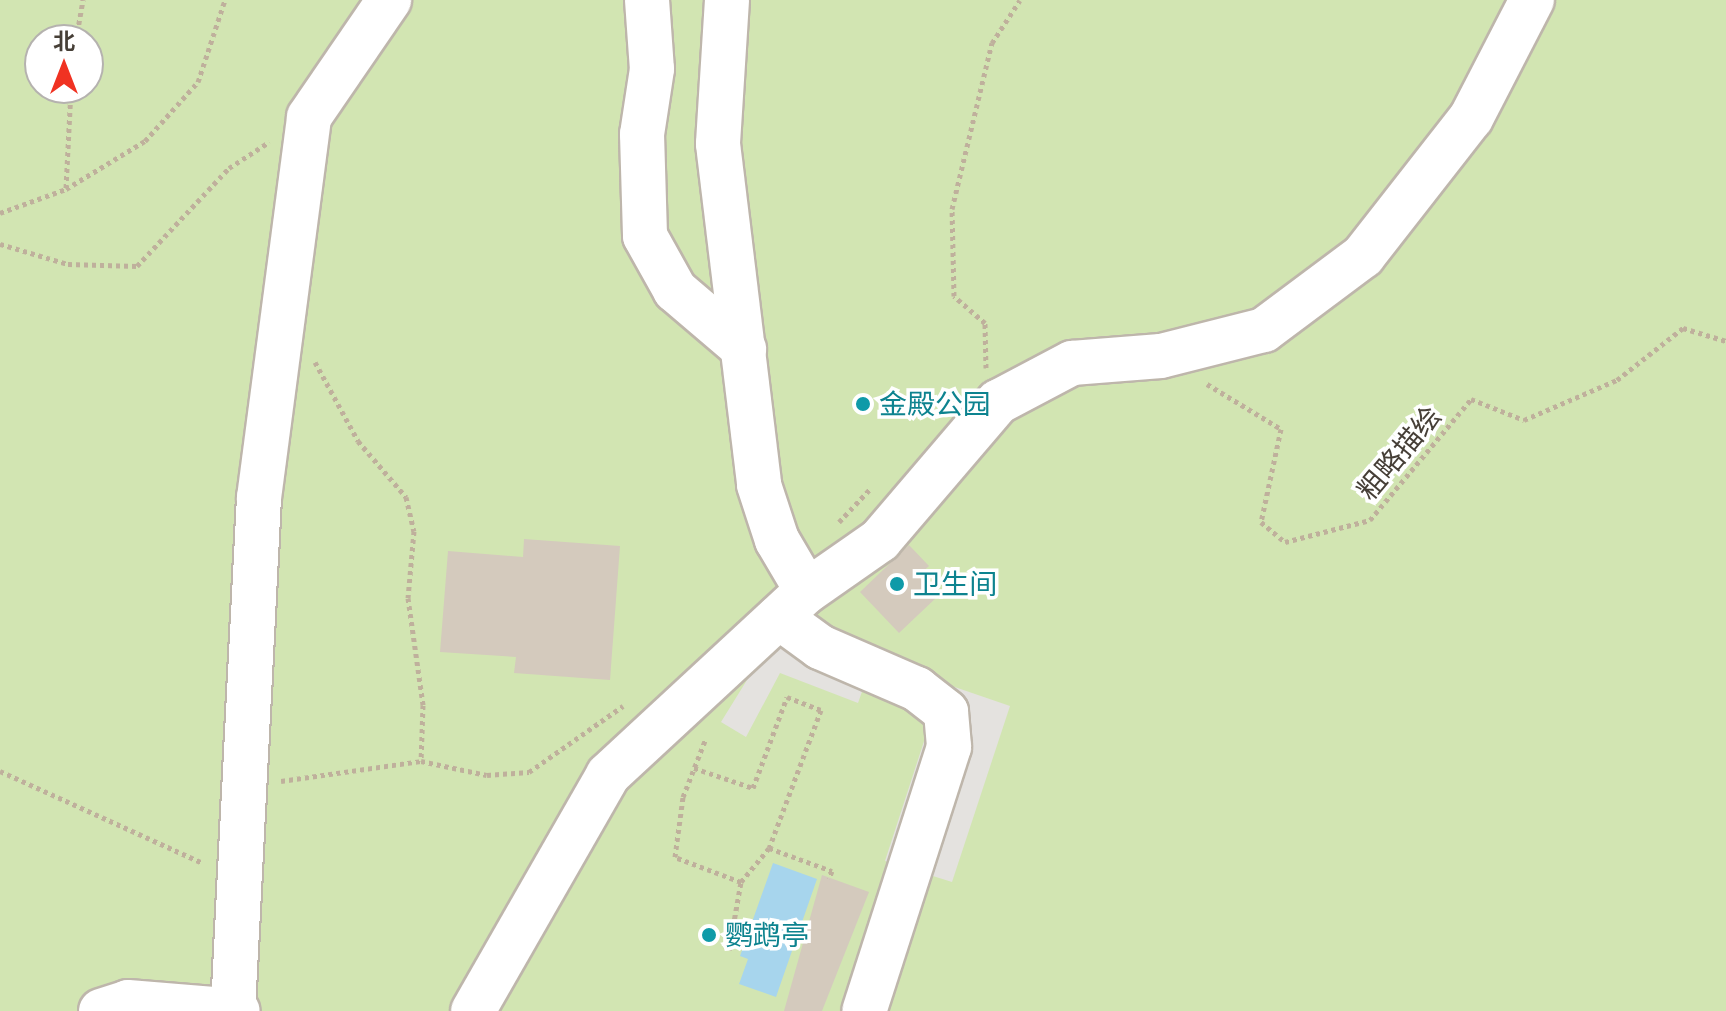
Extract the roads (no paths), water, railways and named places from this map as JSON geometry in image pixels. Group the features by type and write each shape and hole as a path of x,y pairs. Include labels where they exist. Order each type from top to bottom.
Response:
{"lane":[{"path":"101,1011 128,1002 236,1010 235,879 259,498 283,348 309,117 389,0"},
{"path":"647,0 652,69 642,134 645,236 675,290 744,349"},
{"path":"727,0 718,144 759,485 793,604 820,647 917,689 946,712 949,747 864,1011"},
{"path":"473,1011 608,775 793,604 880,540 998,402 1072,363 1161,356 1264,330 1363,256 1471,118 1532,0"}],"water":[{"path":"773,863 817,879 776,997 739,984 748,959 740,956"}],"place":[{"name":"金殿公园","path":"863,404"},
{"name":"卫生间","path":"897,584"},
{"name":"鹦鹉亭","path":"709,935"}]}
